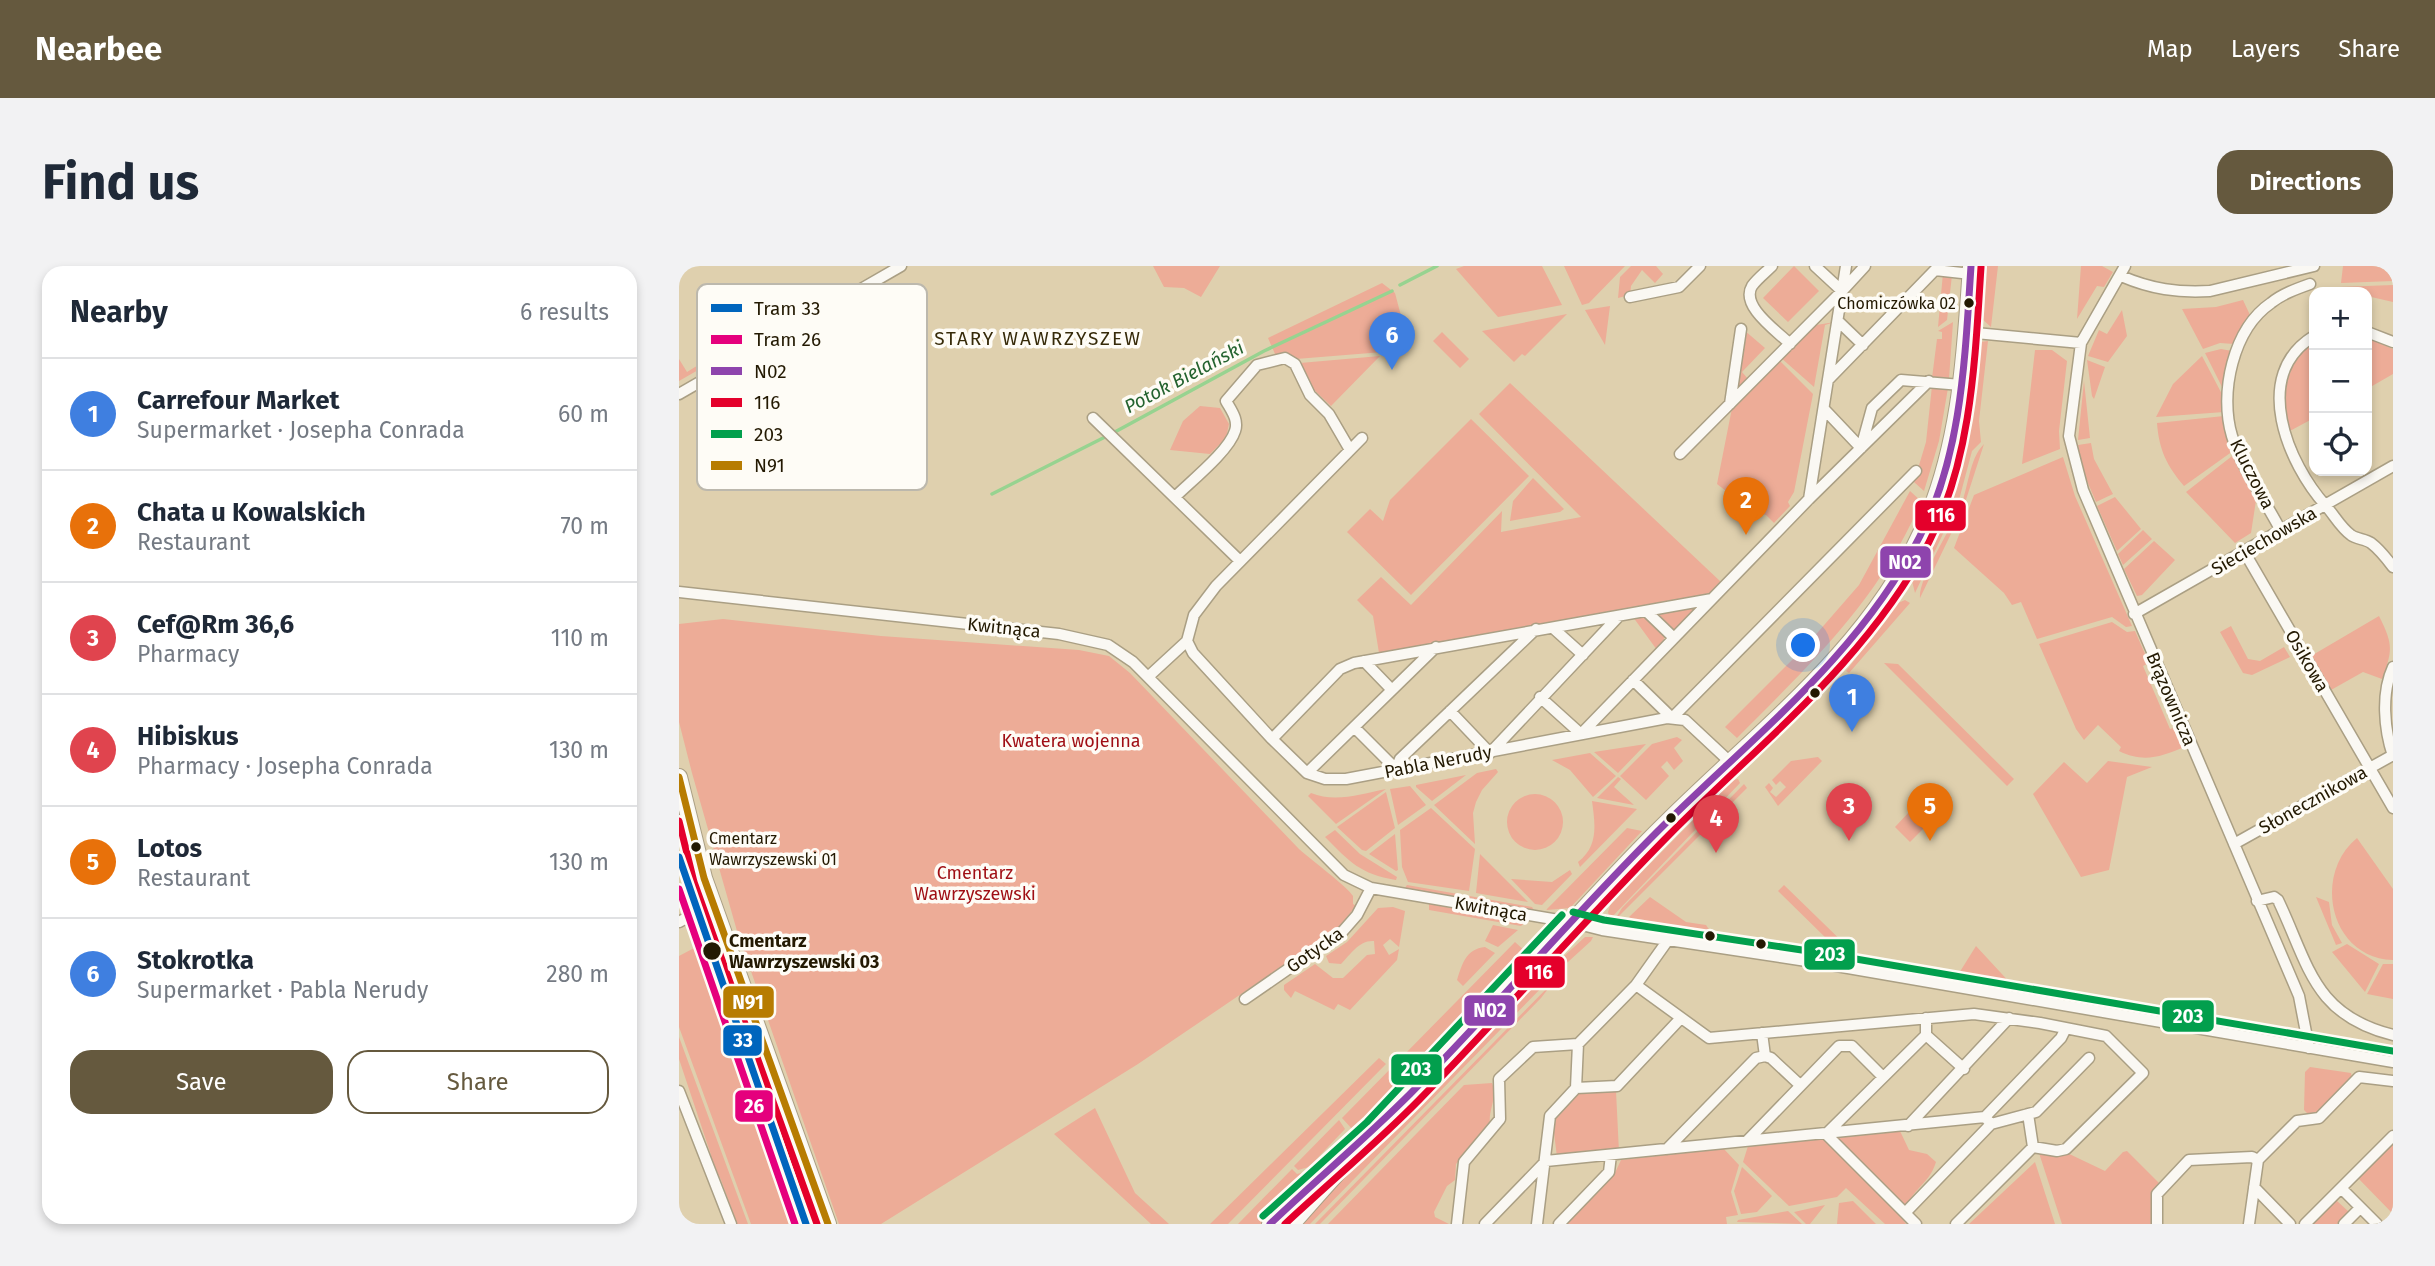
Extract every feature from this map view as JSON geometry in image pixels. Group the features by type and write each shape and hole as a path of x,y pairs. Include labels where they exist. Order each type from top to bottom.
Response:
{"street":[{"path":"870,284 901,266"},
{"path":"1630,297 1679,287 1700,266"},
{"path":"1772,266 1752,286 1749,299 1754,308 1790,344"},
{"path":"1815,266 1842,292"},
{"path":"1809,499 1846,266"},
{"path":"1680,454 1865,266"},
{"path":"2123,271 2151,288 2193,292 2210,291 2314,266"},
{"path":"2302,269 2311,287"},
{"path":"1292,1224 1374,1130 1570,922 1814,680 1866,623 1895,583 1920,535 1943,478 1961,385 1971,270 1935,270 1828,380"},
{"name":"Brązownicza","path":"2123,271 2081,343 2070,426 2071,446 2083,490 2134,614 2299,996 2309,1048"},
{"name":"Kluczowa","path":"2281,531 2231,435 2230,381 2237,349 2256,316 2271,302 2309,289"},
{"path":"1838,320 1863,345"},
{"path":"1730,404 1741,329"},
{"path":"1965,332 2081,343"},
{"path":"2372,334 2393,342"},
{"path":"2309,340 2297,349 2287,363 2281,407 2291,456 2306,483 2352,537 2370,542 2393,567"},
{"path":"1175,497 1230,441 1236,430 1235,415 1226,401 1257,365 1274,358 1285,358 1295,364 1310,395 1329,414 1350,450"},
{"path":"1861,448 1872,408 1901,380 1961,385"},
{"path":"1540,697 1581,734 1809,499 1929,381"},
{"path":"679,394 697,384"},
{"path":"1824,409 1861,448"},
{"path":"1094,418 1240,561"},
{"path":"1149,676 1187,641 1194,615 1240,561 1362,438"},
{"name":"Sieciechowska","path":"2134,614 2245,553 2393,466"},
{"path":"1672,718 1916,471"},
{"name":"Osikowa","path":"2245,553 2393,808"},
{"name":"Kwitnąca","path":"679,592 1077,636 1108,645 1149,676 1345,875 1371,888 1570,922 1602,930 2393,1062"},
{"path":"1272,740 1340,669 1364,661 1713,598"},
{"path":"1646,611 1674,638"},
{"path":"1450,711 1490,753 1620,615"},
{"path":"1553,628 1583,654"},
{"path":"1354,727 1396,769 1400,759 1536,629"},
{"path":"1187,641 1192,653 1272,740 1307,773 1436,647"},
{"path":"1364,661 1392,690"},
{"path":"2393,667 2386,687 2386,729 2393,755"},
{"path":"1633,680 1672,718 1685,720 1730,762"},
{"name":"Pabla Nerudy","path":"1307,773 1325,779 1346,779 1672,718"},
{"name":"Słonecznikowa","path":"2234,844 2393,755"},
{"path":"679,776 689,828 828,1224"},
{"name":"Gotycka","path":"1245,999 1343,932 1357,915 1371,888"},
{"path":"2257,901 2269,897 2279,900 2306,970 2336,1008 2369,1028 2393,1035"},
{"path":"679,922 715,903"},
{"path":"1457,1224 1464,1161 1500,1119 1499,1079 1533,1047 1578,1044 1636,985 1668,940"},
{"path":"1636,985 1709,1038 1974,1014 2106,1036 2143,1073 2066,1149 2057,1152 2033,1147"},
{"path":"2040,1023 2042,1003"},
{"path":"1826,1134 1926,1035 1926,1018"},
{"path":"1908,1126 2009,1018"},
{"path":"1577,1087 1617,1086 1680,1019"},
{"path":"1842,1026 1845,1045"},
{"path":"1905,1213 2061,1038 2066,1028"},
{"path":"1762,1033 1765,1056"},
{"path":"1926,1035 1964,1069"},
{"path":"1537,1224 1550,1116 1577,1087 1578,1044"},
{"path":"1747,1141 1836,1048 1852,1046 1882,1076"},
{"path":"1667,1149 1756,1058 1771,1058 1800,1085"},
{"path":"1485,1224 1546,1161 1908,1126 1988,1121 2028,1114 2036,1112 2089,1058"},
{"path":"2249,1224 2258,1160 2297,1121 2319,1118 2359,1077 2393,1081"},
{"path":"679,1091 731,1224"},
{"path":"2028,1114 2033,1147"},
{"path":"1270,1224 1374,1130"},
{"path":"1826,1134 1916,1224"},
{"path":"2305,1224 2393,1136"},
{"path":"1956,1224 2033,1147"},
{"path":"1559,1224 1609,1172 1611,1156"},
{"path":"2157,1224 2157,1194 2189,1160 2252,1157 2258,1160"},
{"path":"2254,1187 2290,1224"},
{"path":"2341,1188 2377,1224"},
{"path":"2344,1224 2360,1208"}],"green space":[{"path":"1153,266 1220,266 1201,297 1184,288 1164,287"},
{"path":"1464,266 1542,266 1562,305 1498,317 1456,269"},
{"path":"1564,266 1625,266 1589,303 1582,305"},
{"path":"1631,266 1656,266 1663,274 1655,283 1642,270 1631,286 1630,295 1618,298 1620,277"},
{"path":"1794,266 1819,291 1788,322 1763,298"},
{"path":"1986,266 1998,266 1991,327 1981,318"},
{"path":"2081,266 2102,266 2113,272 2104,287 2097,286 2077,319"},
{"path":"2343,266 2382,266 2393,276 2393,281 2341,283"},
{"path":"1943,273 1952,275 1947,320 1938,327"},
{"path":"1382,283 1395,293 1405,331 1383,352 1296,359 1286,354 1275,354 1268,338"},
{"path":"2393,285 2393,302 2372,297 2372,287 2339,287"},
{"path":"2243,300 2250,315 2234,344 2220,343 2203,349 2182,309 2216,307"},
{"path":"1610,306 1605,345 1585,310"},
{"path":"2122,310 2127,336 2108,362 2088,356 2099,330 2107,334"},
{"path":"1567,314 1525,356 1522,354 1514,362 1482,331"},
{"path":"1835,322 1825,325 1814,387 1780,357 1810,326"},
{"path":"1953,322 1949,379 1932,378 1937,339 1942,339 1942,332 1938,331"},
{"path":"1744,330 1765,348 1742,372 1748,379 1736,392"},
{"path":"1442,332 1469,359 1460,368 1433,341"},
{"path":"2372,340 2393,349 2393,374 2372,386"},
{"path":"1988,341 1979,421 1981,442 1972,451 1959,500 1915,593 1912,581 1938,525 1957,468 1970,409 1978,348 1980,342"},
{"path":"2309,346 2309,421 2288,432 2285,406 2287,383 2296,361"},
{"path":"2221,349 2232,351 2224,391 2205,353"},
{"path":"2035,350 2052,350 2067,361 2059,431 2060,449 2022,464"},
{"path":"1380,356 1331,406 1312,388 1300,363"},
{"path":"2202,356 2224,398 2224,412 2156,417 2173,384"},
{"path":"679,359 687,372 697,366 697,371 679,381"},
{"path":"1778,359 1813,394 1794,492 1788,502 1790,506 1774,523 1766,515 1752,511 1717,484 1733,403"},
{"path":"2087,360 2105,367 2094,399 2092,396"},
{"path":"2084,381 2090,438 2078,440"},
{"path":"1510,383 1721,582 1711,593 1379,653 1373,616 1357,600 1381,577 1411,605 1502,511 1501,532 1581,517 1479,414"},
{"path":"1932,386 1948,388 1939,441 1924,491 1914,482 1926,442"},
{"path":"1200,406 1220,408 1229,424 1226,438 1210,454 1170,450 1183,421"},
{"path":"2224,416 2233,451 2184,486 2165,457 2157,423"},
{"path":"1471,419 1529,476 1411,595 1347,532 1370,509 1383,521 1390,500"},
{"path":"2091,443 2094,459 2113,494 2096,502 2082,469 2078,445"},
{"path":"1984,444 1963,509 1920,598 1924,579 1959,510 1975,458"},
{"path":"2236,453 2257,494 2251,533 2235,543 2186,492"},
{"path":"2063,457 2075,496 2132,626 2126,627 2112,617 2037,639 2021,602 2012,605 2004,593 1954,548 1974,495"},
{"path":"1533,478 1564,509 1510,521 1513,501"},
{"path":"1910,491 1921,501 1904,537 1864,600 1817,656 1737,738 1725,727 1805,647 1859,585"},
{"path":"2115,497 2141,529 2117,551 2097,506"},
{"path":"2143,530 2152,539 2123,565 2118,554"},
{"path":"2154,541 2175,560 2142,595 2137,596 2124,569"},
{"path":"1905,600 1910,603 1849,673 1846,671 1898,603"},
{"path":"1695,605 1698,608 1673,633 1657,614"},
{"path":"1644,615 1665,637 1657,650 1633,617"},
{"path":"2379,616 2390,647 2382,679 2363,672 2331,690 2311,656"},
{"name":"Cmentarz Wawrzyszewski","path":"723,619 881,636 1079,650 1109,656 1130,673 1299,849 1353,896 1353,904 1356,906 1337,929 1138,1064 881,1224 839,1224 737,931 679,722 679,624"},
{"path":"2112,622 2127,632 2135,631 2149,663 2143,666 2170,729 2177,727 2184,747 2160,756 2136,757 2119,751 2121,747 2098,725 2084,740 2076,729 2039,644"},
{"path":"2231,626 2248,659 2260,661 2284,647 2290,657 2252,675 2243,673 2220,632"},
{"path":"1884,663 1898,664 2014,779 2007,786"},
{"path":"1677,737 1682,740 1674,748 1683,761 1674,770 1667,761 1661,767 1669,776 1646,800 1620,776 1652,744"},
{"path":"1646,744 1618,773 1594,752"},
{"path":"1590,753 1616,776 1593,797 1570,770 1552,760"},
{"path":"1818,757 1822,761 1778,806 1765,787 1769,783 1773,788 1770,792 1776,797 1786,787 1780,781 1776,785 1772,780 1791,761"},
{"path":"2108,761 2152,767 2127,777 2109,870 2081,877 2033,794 2064,762 2087,783"},
{"path":"1496,769 1498,772 1482,790 1476,802 1473,813 1475,844 1434,805 1477,773"},
{"path":"1466,775 1432,801 1416,787 1416,785"},
{"path":"1618,777 1621,779 1614,787 1634,805 1597,798"},
{"path":"1738,779 1740,783 1610,919 1608,912 1611,903 1733,780"},
{"path":"1744,784 1747,788 1614,921 1622,908"},
{"path":"1410,786 1426,805 1398,825 1390,789"},
{"path":"1386,789 1336,824 1308,796 1311,793 1348,797"},
{"path":"1386,792 1395,828 1366,851 1362,850 1337,827"},
{"path":"1535,794 1546,796 1555,802 1561,811 1561,833 1555,842 1546,848 1535,850 1524,848 1515,842 1509,833 1507,822 1509,811 1515,802 1524,796"},
{"path":"1592,801 1637,809 1580,867 1578,862 1589,849 1594,834"},
{"path":"1431,808 1475,849 1469,891 1408,882 1402,867 1400,830"},
{"path":"1910,811 1926,826 1910,842 1895,827"},
{"path":"1627,828 1642,831 1570,908 1546,910"},
{"path":"1335,830 1360,854 1397,877 1396,880 1373,874 1349,860 1325,837"},
{"path":"1395,834 1398,870 1396,871 1369,854"},
{"path":"2357,838 2393,889 2393,960 2372,956 2354,945 2342,930 2335,912 2332,892 2335,872 2343,854"},
{"path":"1480,854 1528,902 1476,893"},
{"path":"1570,870 1572,874 1542,905 1535,904 1511,879 1552,882"},
{"path":"1407,885 1532,907 1534,910 1405,888"},
{"path":"1784,885 1856,955 1856,961 1816,953 1816,945 1824,946 1829,941 1778,891"},
{"path":"1650,897 1686,922 1706,925 1714,937 1637,924 1629,917"},
{"path":"2316,897 2329,902 2332,925 2342,943 2336,945"},
{"path":"1429,904 1526,921 1521,926 1429,910"},
{"path":"1393,907 1405,911 1399,947 1390,939 1383,945 1389,955 1399,949 1397,960 1350,1010 1338,1004 1334,1010 1295,991 1291,998 1284,990 1284,985 1315,964 1333,978 1343,978 1367,955 1375,954 1374,941 1369,941 1360,945 1341,964 1329,963 1326,956 1347,942 1378,908"},
{"path":"1493,925 1518,930 1498,947 1485,941"},
{"path":"1585,937 1593,937 1557,972 1552,967"},
{"path":"1515,942 1527,953 1353,1130 1342,1118"},
{"path":"2347,944 2379,964 2365,992 2332,952"},
{"path":"1976,946 2013,986 2013,987 1956,978"},
{"path":"696,947 796,1224 751,1224 679,1027 679,956"},
{"path":"1485,947 1495,953 1463,986 1457,980 1466,958 1473,951"},
{"path":"2383,964 2393,964 2393,999 2367,994"},
{"path":"1547,972 1552,977 1310,1224 1298,1224"},
{"path":"1555,980 1541,998 1320,1224 1315,1224"},
{"path":"737,1021 740,1021 812,1224 809,1224"},
{"path":"679,1037 748,1224 737,1224 721,1180 710,1159 711,1155 679,1059"},
{"path":"1379,1058 1386,1064 1228,1224 1210,1224"},
{"path":"2310,1067 2351,1073 2352,1078 2320,1113 2310,1116 2304,1110 2305,1072"},
{"path":"1492,1083 1494,1094 1490,1125 1456,1164 1455,1180 1447,1186 1434,1212 1435,1217 1449,1224 1328,1224 1464,1085"},
{"path":"1579,1091 1616,1091 1619,1152 1557,1157 1552,1117"},
{"path":"1095,1108 1135,1193 1169,1224 1151,1224 1054,1134"},
{"path":"1339,1120 1345,1129 1309,1167 1298,1170 1294,1166"},
{"path":"1900,1131 1909,1150 1927,1154 1936,1162 1928,1178 1909,1201 1903,1220 1906,1224 1885,1224 1846,1188 1837,1197 1789,1206 1743,1162 1748,1146"},
{"path":"784,1132 787,1132 819,1224 816,1224 812,1214"},
{"path":"2393,1140 2393,1214 2357,1177"},
{"path":"1723,1148 1739,1165 1731,1192 1738,1215 1726,1217 1727,1224 1566,1224 1614,1175 1621,1160"},
{"path":"2063,1151 2105,1171 2127,1151 2160,1184 2153,1224 2062,1224 2039,1153"},
{"path":"2035,1162 2055,1224 1969,1224"},
{"path":"1742,1167 1772,1196 1757,1212 1741,1214 1734,1191"},
{"path":"1292,1169 1297,1174 1308,1171 1310,1175 1261,1224 1238,1224"},
{"path":"2336,1200 2349,1212 2337,1224 2311,1224"},
{"path":"1853,1201 1876,1224 1837,1224 1839,1203"},
{"path":"1825,1205 1810,1224 1806,1224 1794,1212"},
{"path":"1788,1211 1802,1224 1737,1222 1738,1220"}],"waterway":[{"name":"Potok Bielański","path":"1400,285 1437,266"},
{"name":"Potok Bielański","path":"1113,433 1264,351 1392,291"},
{"name":"Potok Bielański","path":"992,494 1107,436"}],"tram line":[{"name":"33","path":"679,857 806,1224"},
{"name":"26","path":"679,889 795,1224"}],"transit line":[{"name":"N02","path":"1270,1224 1410,1094 1631,858 1804,691 1868,618 1896,578 1920,536 1945,472 1959,404 1971,266"},
{"name":"116","path":"1285,1224 1420,1099 1637,867 1810,698 1875,625 1904,585 1929,542 1954,477 1969,407 1981,267"},
{"name":"N91","path":"679,777 704,878 828,1224"},
{"name":"116","path":"679,821 694,882 817,1224"},
{"name":"203","path":"1573,912 1604,920 1815,952 2393,1051"},
{"name":"203","path":"1263,1216 1367,1122 1562,915"}],"place":[{"name":"Chomiczówka 02","path":"1969,303"},
{"name":"Stokrotka","path":"1392,370"},
{"name":"Chata u Kowalskich","path":"1746,535"},
{"name":"Carrefour Market","path":"1852,732"},
{"name":"Cef@Rm 36,6","path":"1849,841"},
{"name":"Lotos","path":"1930,841"},
{"name":"Cmentarz Wawrzyszewski 01","path":"696,847"},
{"name":"Hibiskus","path":"1716,853"},
{"name":"Cmentarz Wawrzyszewski 03","path":"712,951"}],"district":[{"name":"STARY WAWRZYSZEW","path":"1038,338"}],"park label":[{"name":"Kwatera wojenna","path":"1071,741"}]}
